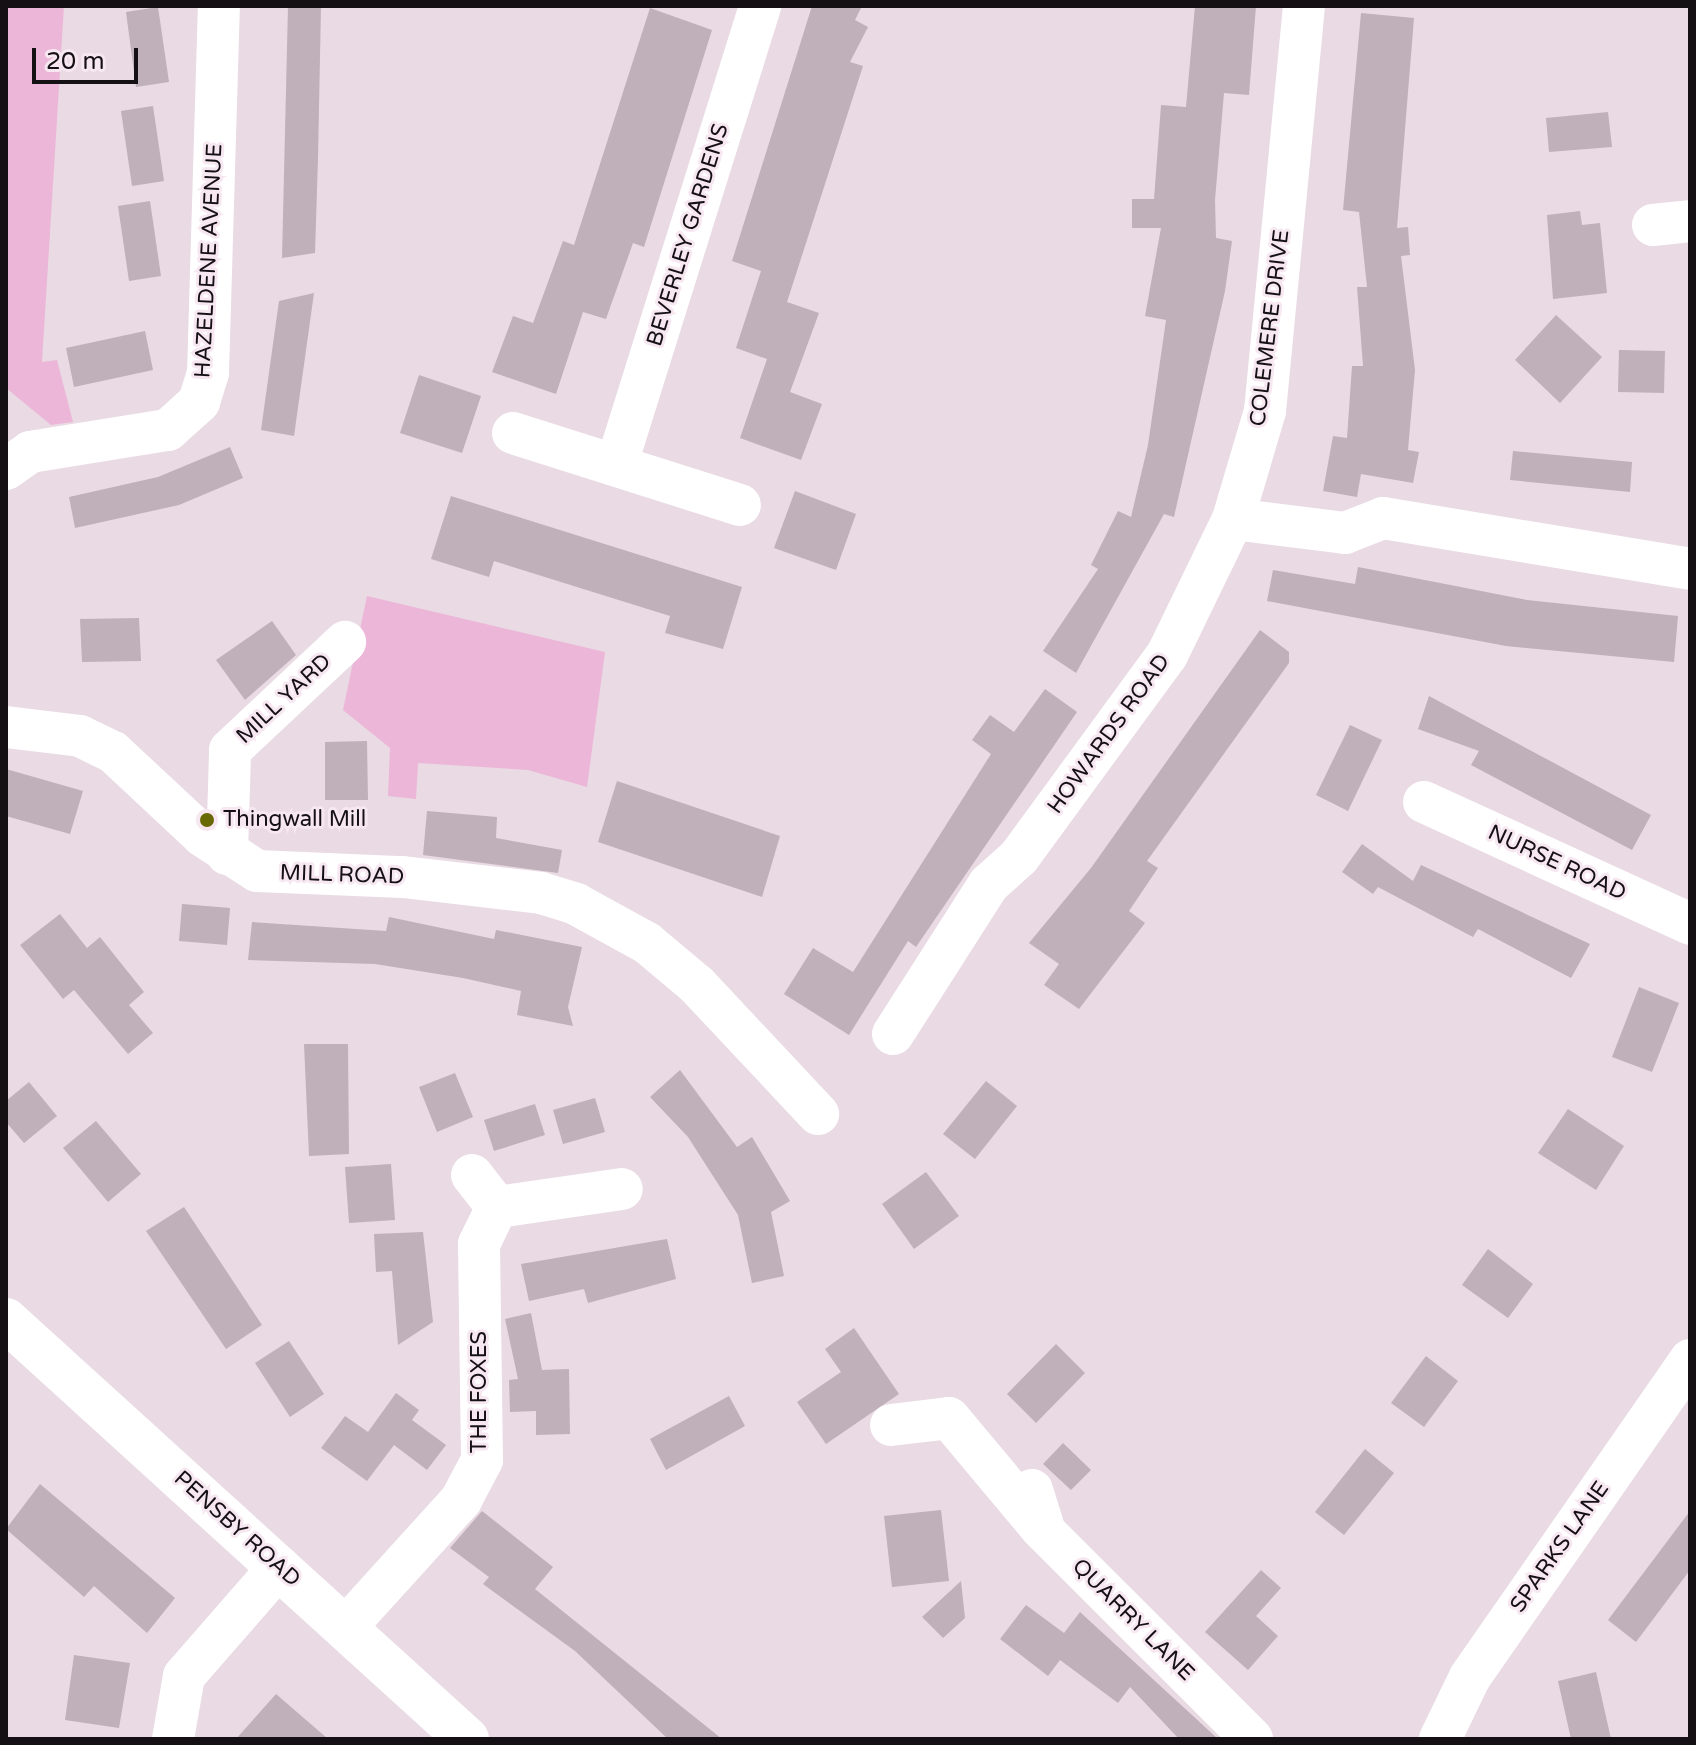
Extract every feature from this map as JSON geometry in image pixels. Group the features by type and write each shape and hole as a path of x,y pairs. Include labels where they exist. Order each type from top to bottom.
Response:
{"main road":[{"name":"PENSBY ROAD","path":"6,1320 467,1739"}],"street":[{"name":"HAZELDENE AVENUE","path":"14,450 168,430 199,402 208,373 219,6"},
{"name":"BEVERLEY GARDENS","path":"617,463 760,6"},
{"name":"COLEMERE DRIVE","path":"1233,519 1265,411 1304,6"},
{"path":"513,433 617,463 740,505"},
{"path":"1233,519 1345,533 1383,518 1690,569"},
{"name":"HOWARDS ROAD","path":"893,1034 989,884 1019,857 1167,655 1233,519"},
{"name":"MILL YARD","path":"227,854 230,750 345,642"},
{"name":"MILL ROAD","path":"6,727 80,736 113,752 227,854 257,871 297,878 403,877 541,893 647,943 697,985 818,1114"},
{"name":"NURSE ROAD","path":"1424,802 1690,924"},
{"name":"THE FOXES","path":"345,1628 461,1500 482,1460 479,1244 484,1191 622,1189"},
{"name":"SPARKS LANE","path":"1441,1739 1470,1677 1690,1360"},
{"path":"891,1425 949,1418 1045,1532"},
{"name":"QUARRY LANE","path":"1032,1490 1045,1532 1252,1739"},
{"path":"173,1739 184,1676 279,1567"}],"shaded area":[{"path":"6,6 64,6 42,362 57,360 73,422 51,425 6,388"},
{"path":"367,596 605,652 587,787 528,770 418,763 416,799 388,796 390,748 343,710"}],"building":[{"path":"288,6 321,6 318,158 315,253 282,258"},
{"path":"812,6 862,6 855,20 868,27 850,62 863,66 787,302 819,313 790,392 822,404 801,460 740,438 767,359 736,348 761,271 732,261"},
{"path":"1195,6 1256,6 1249,95 1224,93 1215,200 1216,238 1232,241 1225,291 1174,517 1164,514 1076,673 1043,651 1098,569 1091,565 1118,511 1131,517 1148,445 1166,320 1145,316 1161,228 1132,228 1132,199 1154,199 1161,105 1186,107"},
{"path":"158,7 169,82 136,87 126,12"},
{"path":"650,8 712,30 644,247 633,243 606,319 583,312 556,394 492,372 513,316 533,323 563,241 574,245"},
{"path":"1361,13 1414,18 1397,228 1408,227 1410,255 1401,256 1415,370 1408,450 1419,452 1413,483 1361,474 1357,497 1323,491 1333,436 1347,438 1352,366 1363,366 1357,287 1367,287 1359,212 1343,210"},
{"path":"153,106 164,181 132,186 121,111"},
{"path":"1608,112 1612,147 1549,152 1546,118"},
{"path":"150,201 161,276 129,281 118,206"},
{"path":"1580,211 1582,225 1600,223 1607,293 1553,299 1547,215"},
{"path":"314,293 294,436 261,430 279,301"},
{"path":"1556,315 1602,357 1560,403 1515,360"},
{"path":"145,331 153,370 74,387 66,348"},
{"path":"1619,350 1665,351 1664,393 1618,392"},
{"path":"419,375 481,396 462,453 400,433"},
{"path":"230,447 243,478 179,505 75,528 69,497 158,477"},
{"path":"1513,451 1632,462 1630,492 1510,480"},
{"path":"795,491 856,514 836,570 774,548"},
{"path":"451,496 742,587 723,649 665,633 670,616 494,561 489,577 431,559"},
{"path":"1358,567 1527,600 1678,616 1674,662 1506,646 1267,601 1273,570 1355,584"},
{"path":"139,618 141,661 82,662 80,619"},
{"path":"272,621 296,655 245,700 216,660"},
{"path":"1260,630 1289,652 1289,663 1147,861 1158,868 1129,911 1145,923 1079,1009 1044,985 1059,964 1029,943 1091,868"},
{"path":"1045,689 1077,712 916,947 908,941 849,1035 784,994 813,948 853,972 991,754 972,740 990,715 1014,732"},
{"path":"1429,696 1651,815 1632,850 1471,765 1479,751 1418,729"},
{"path":"1350,725 1382,740 1348,811 1316,795"},
{"path":"367,741 368,800 325,800 325,742"},
{"path":"6,769 83,791 70,834 6,816"},
{"path":"617,781 780,836 762,897 598,842"},
{"path":"427,811 497,817 496,838 562,850 558,873 423,855"},
{"path":"1362,844 1413,881 1421,865 1590,944 1571,978 1478,929 1473,937 1378,887 1373,894 1342,872"},
{"path":"182,904 230,908 227,945 179,941"},
{"path":"60,914 87,948 100,937 144,992 129,1005 153,1033 128,1054 74,990 63,999 20,945"},
{"path":"389,917 494,939 496,930 582,947 568,1007 573,1026 517,1015 521,991 463,978 375,964 248,960 252,922 386,931"},
{"path":"1639,987 1679,1003 1652,1072 1612,1057"},
{"path":"304,1044 348,1044 349,1154 309,1156"},
{"path":"680,1070 737,1147 752,1137 790,1201 771,1212 784,1276 752,1283 738,1215 688,1137 650,1097"},
{"path":"455,1073 473,1117 437,1132 419,1087"},
{"path":"986,1081 1017,1106 975,1159 943,1134"},
{"path":"29,1082 57,1116 24,1143 6,1122 6,1101"},
{"path":"595,1098 605,1132 563,1144 553,1110"},
{"path":"535,1104 545,1135 494,1151 484,1120"},
{"path":"1568,1109 1624,1146 1596,1190 1538,1153"},
{"path":"96,1121 141,1174 108,1202 63,1148"},
{"path":"391,1164 395,1220 349,1223 345,1167"},
{"path":"926,1172 959,1216 914,1249 882,1204"},
{"path":"184,1207 262,1325 226,1349 146,1231"},
{"path":"423,1232 433,1322 398,1345 392,1271 376,1272 374,1234"},
{"path":"667,1239 676,1279 588,1303 584,1289 529,1301 521,1264"},
{"path":"1488,1249 1533,1284 1508,1318 1462,1285"},
{"path":"531,1313 542,1370 569,1369 570,1434 536,1435 536,1411 510,1412 509,1380 518,1379 505,1319"},
{"path":"854,1328 899,1394 826,1444 797,1402 841,1372 825,1349"},
{"path":"289,1341 324,1394 290,1417 255,1363"},
{"path":"1056,1344 1085,1373 1036,1423 1007,1394"},
{"path":"1426,1356 1458,1381 1424,1427 1391,1403"},
{"path":"396,1393 419,1410 412,1420 446,1445 427,1470 394,1445 367,1481 321,1448 345,1416 368,1432"},
{"path":"729,1396 745,1426 666,1470 650,1439"},
{"path":"1063,1443 1091,1470 1071,1490 1043,1464"},
{"path":"1365,1449 1394,1473 1344,1535 1315,1512"},
{"path":"40,1484 175,1598 147,1633 94,1586 84,1597 6,1529"},
{"path":"941,1510 949,1581 892,1587 884,1516"},
{"path":"482,1511 553,1567 535,1589 722,1739 668,1739 575,1651 483,1584 489,1577 450,1548"},
{"path":"1690,1511 1690,1570 1636,1642 1608,1620"},
{"path":"1261,1570 1281,1588 1256,1616 1278,1636 1248,1670 1205,1632"},
{"path":"961,1581 965,1618 943,1638 922,1617"},
{"path":"1026,1605 1064,1633 1080,1612 1218,1739 1179,1739 1130,1687 1118,1703 1060,1660 1048,1676 1000,1639"},
{"path":"74,1655 130,1663 119,1728 65,1720"},
{"path":"1596,1672 1611,1739 1571,1739 1558,1681"},
{"path":"276,1694 328,1739 236,1739"}],"place":[{"name":"Thingwall Mill","path":"207,820"}]}
